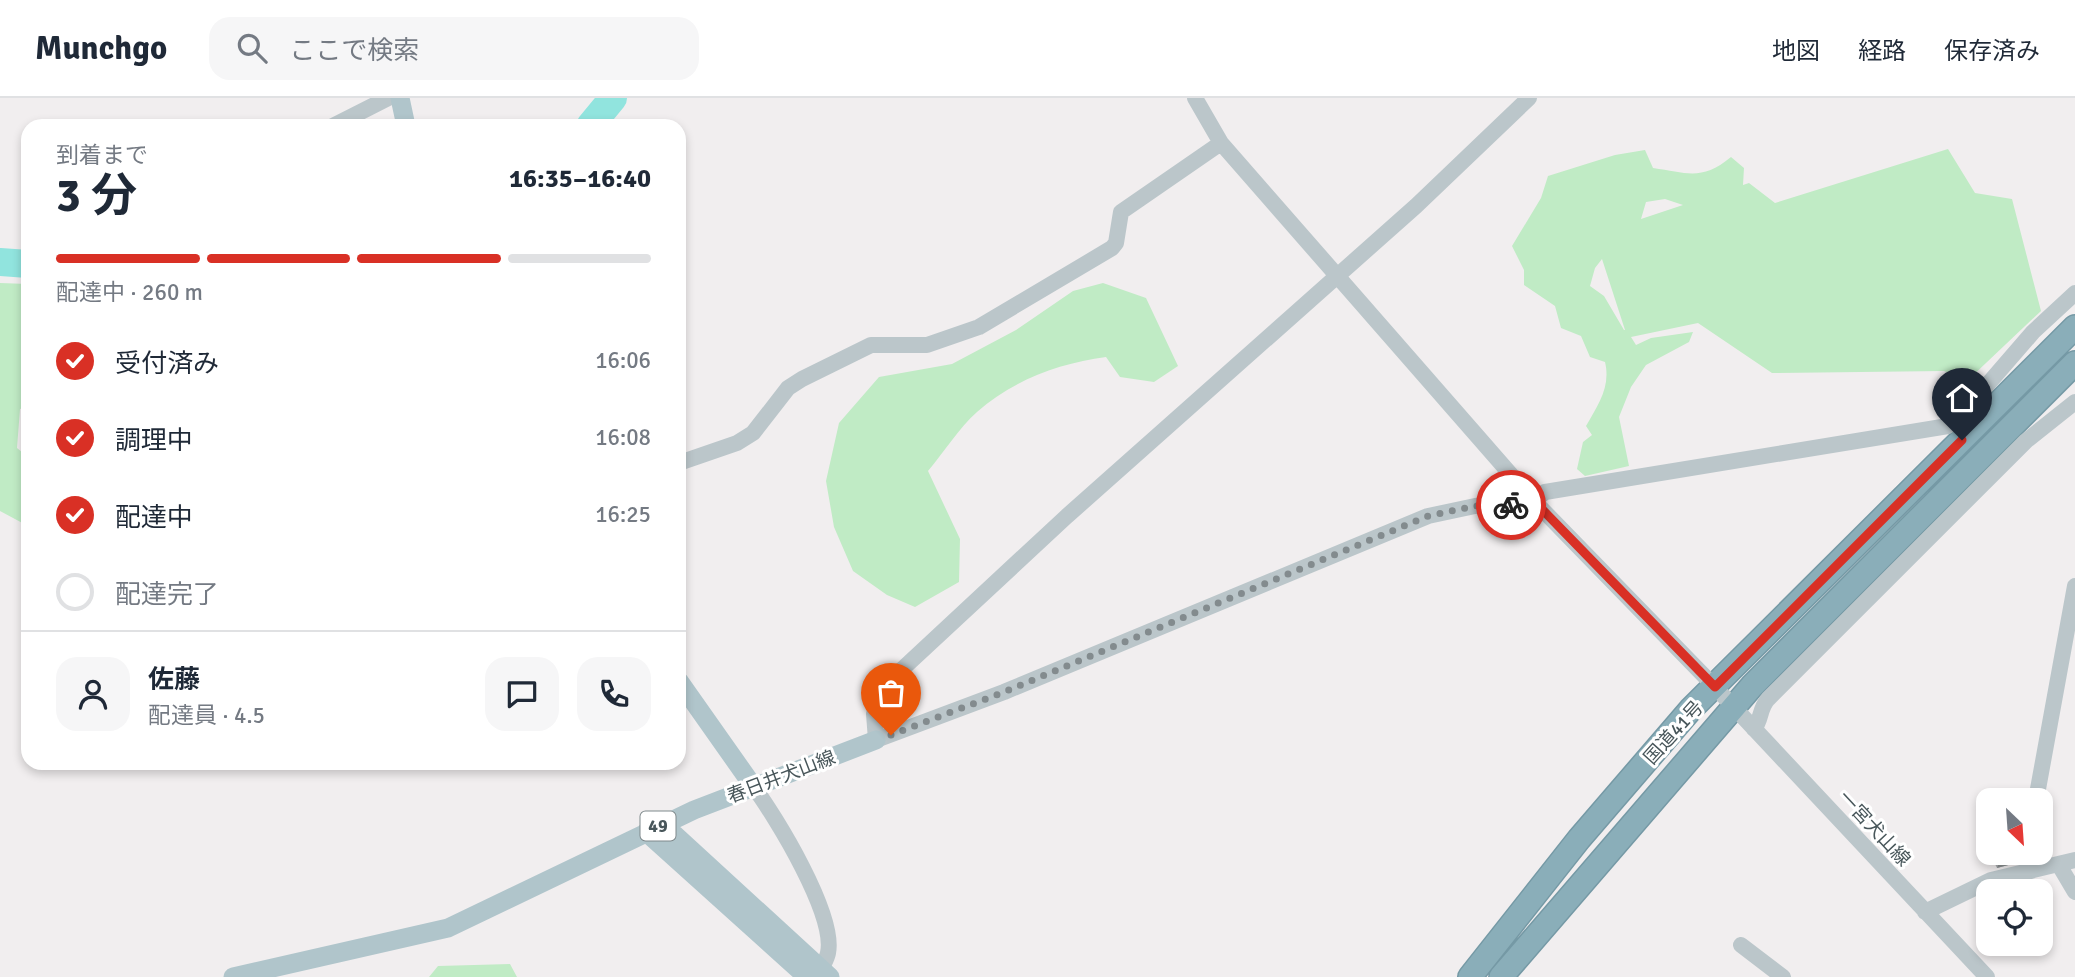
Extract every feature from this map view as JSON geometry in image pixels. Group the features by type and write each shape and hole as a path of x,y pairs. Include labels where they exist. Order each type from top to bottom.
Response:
{"highway":[{"name":"国道41号","path":"1470,977 1579,839 1691,709 2075,327"},
{"name":"国道41号","path":"1500,977 1733,706 2075,363"},
{"path":"1452,977 1522,891 1579,839"}],"main road":[{"path":"400,98 404,119"},
{"path":"686,691 753,786"},
{"name":"春日井犬山線","path":"233,977 448,928 655,828 753,786 876,740"},
{"path":"655,828 820,974"}],"street":[{"path":"340,119 355,105 388,98"},
{"path":"1195,98 1222,143 1534,501 1733,706"},
{"path":"876,740 874,714 883,687 1067,516 1337,276 1529,98"},
{"path":"686,461 737,443 752,433 788,388 871,345 927,345 979,327 1005,313 1112,248 1116,243 1121,212 1222,143"},
{"name":"春日井犬山線","path":"876,740 1004,692 1428,516 1475,506 1534,501 1545,492 1948,426 1956,421 2033,332 2075,293"},
{"path":"2033,332 2044,344"},
{"path":"1754,729 1759,722 1759,710 1768,699 2017,450 2075,402"},
{"path":"2038,788 2075,586"},
{"name":"一宮犬山線","path":"1733,706 1987,977"},
{"path":"753,786 785,833 808,880 826,928 829,951 820,974"},
{"path":"1925,912 1991,880 2067,862 2075,892"},
{"path":"2030,865 2031,871"},
{"path":"1741,945 1783,977"}],"green space":[{"path":"1948,149 1975,193 2012,199 2041,311 1967,381 1944,371 1772,373 1698,323 1631,337 1636,345 1651,338 1693,332 1689,342 1646,365 1631,387 1619,417 1629,466 1585,476 1577,469 1583,442 1592,435 1586,426 1605,388 1605,362 1590,357 1581,336 1561,328 1555,306 1524,285 1524,270 1512,246 1541,198 1548,176 1615,155 1645,150 1653,168 1685,173 1712,170 1731,157 1744,168 1743,185 1749,183 1775,203","holes":["1665,199 1683,205 1641,219 1646,202","1602,259 1625,330 1604,296 1590,286 1595,268"]},
{"path":"0,283 21,284 21,409 17,448 21,451 21,522 0,511"},
{"path":"1103,283 1146,298 1178,366 1154,382 1120,377 1106,357 1054,369 1006,391 970,418 928,471 960,539 959,582 915,607 887,595 853,571 834,527 826,481 839,423 879,377 952,364 1016,330 1073,291"},
{"path":"510,964 517,977 429,977 438,966"}],"waterway":[{"path":"596,119 613,98"},
{"path":"0,262 21,264"}],"way so far":[{"path":"891,735 1004,692 1428,516 1475,506 1511,505"}],"route":[{"path":"1511,505 1534,501 1715,687 1962,440"}]}
